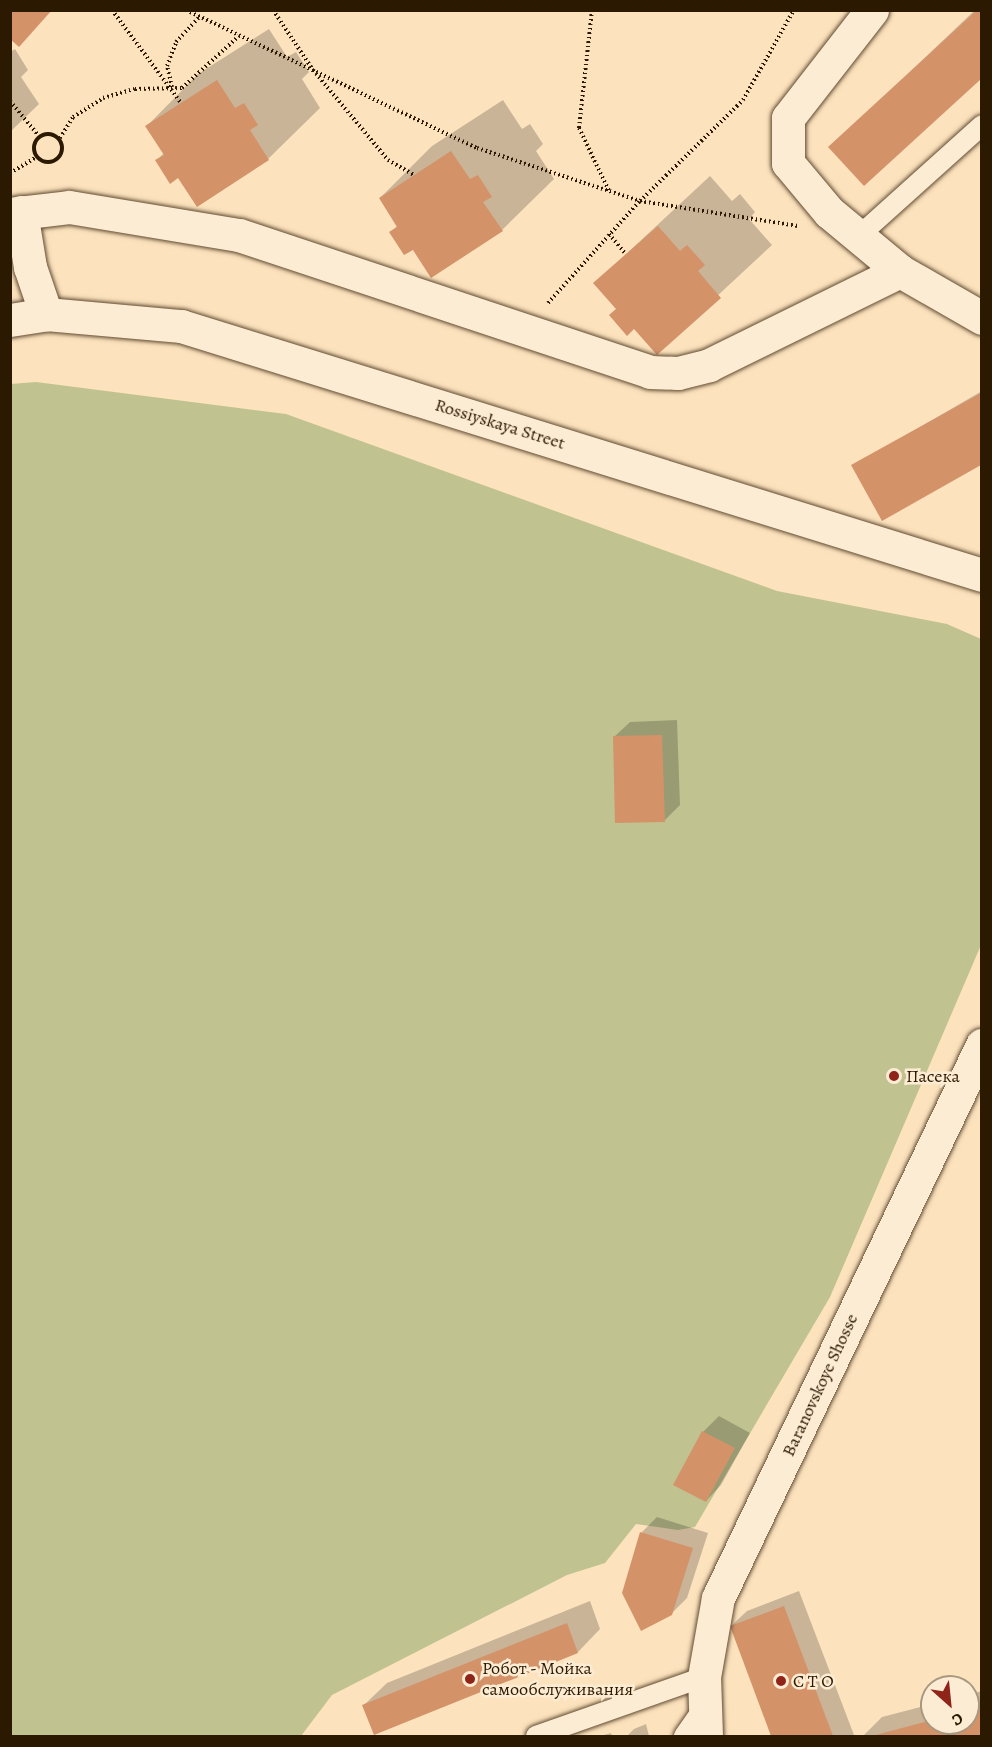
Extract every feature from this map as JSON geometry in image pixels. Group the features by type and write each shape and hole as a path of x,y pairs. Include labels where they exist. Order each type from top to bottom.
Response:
{"main road":[{"path":"872,10 788,118 789,163 829,212 860,235 900,271 981,318"},
{"path":"46,314 30,267 16,213 69,207 239,235 650,372 678,373 709,365 900,271"},
{"name":"Rossiyskaya Street","path":"10,320 46,314 181,326 981,575"},
{"name":"Baranovskoye Shosse","path":"704,1723 704,1677 708,1636 718,1598 981,1045"}],"lane":[{"path":"860,235 981,125"},
{"path":"536,1737 704,1677"},
{"path":"684,1737 704,1723"}],"path":[{"path":"112,10 180,103"},
{"path":"186,10 477,148 640,201 802,226"},
{"path":"273,10 312,70 388,160 414,175"},
{"path":"592,10 579,128 609,191"},
{"path":"542,310 640,201 743,100 794,10"},
{"path":"173,91 167,66 176,42 199,16"},
{"path":"60,138 50,133 39,136 33,146 37,157 46,163 58,159 63,150 60,138 73,117 102,98 135,89 173,91 182,88 239,36"},
{"path":"10,101 39,136"},
{"path":"10,173 37,157"},
{"path":"609,234 626,254"}],"green space":[{"path":"36,382 286,414 777,591 947,624 981,639 981,945 830,1297 695,1527 678,1530 636,1524 605,1563 567,1575 332,1695 301,1736 11,1736 11,384"}],"building":[{"path":"10,10 52,10 19,47 10,39"},
{"path":"977,10 981,10 981,79 864,186 828,147"},
{"path":"217,80 235,108 244,103 258,125 250,130 269,160 197,207 178,178 170,184 155,160 164,155 145,126"},
{"path":"451,151 470,179 478,175 492,197 483,202 503,231 431,278 413,250 404,255 389,232 397,227 379,198"},
{"path":"658,226 680,251 687,245 705,265 698,271 721,298 657,355 634,329 627,336 609,315 616,309 593,283"},
{"path":"981,393 981,465 882,521 851,465"},
{"path":"662,735 665,822 615,823 613,736"},
{"path":"702,1431 735,1448 706,1502 673,1485"},
{"path":"640,1532 693,1548 672,1615 641,1631 622,1593"},
{"name":"С Т О","path":"784,1606 833,1736 771,1736 730,1626"},
{"name":"Робот - Мойка самообслуживания","path":"567,1623 578,1653 374,1735 362,1705"},
{"path":"980,1707 981,1736 872,1736 920,1723 920,1735 980,1735"}],"place":[{"name":"Пасека","path":"894,1076"},
{"name":"Робот - Мойка самообслуживания","path":"470,1679"},
{"name":"С Т О","path":"781,1681"}]}
